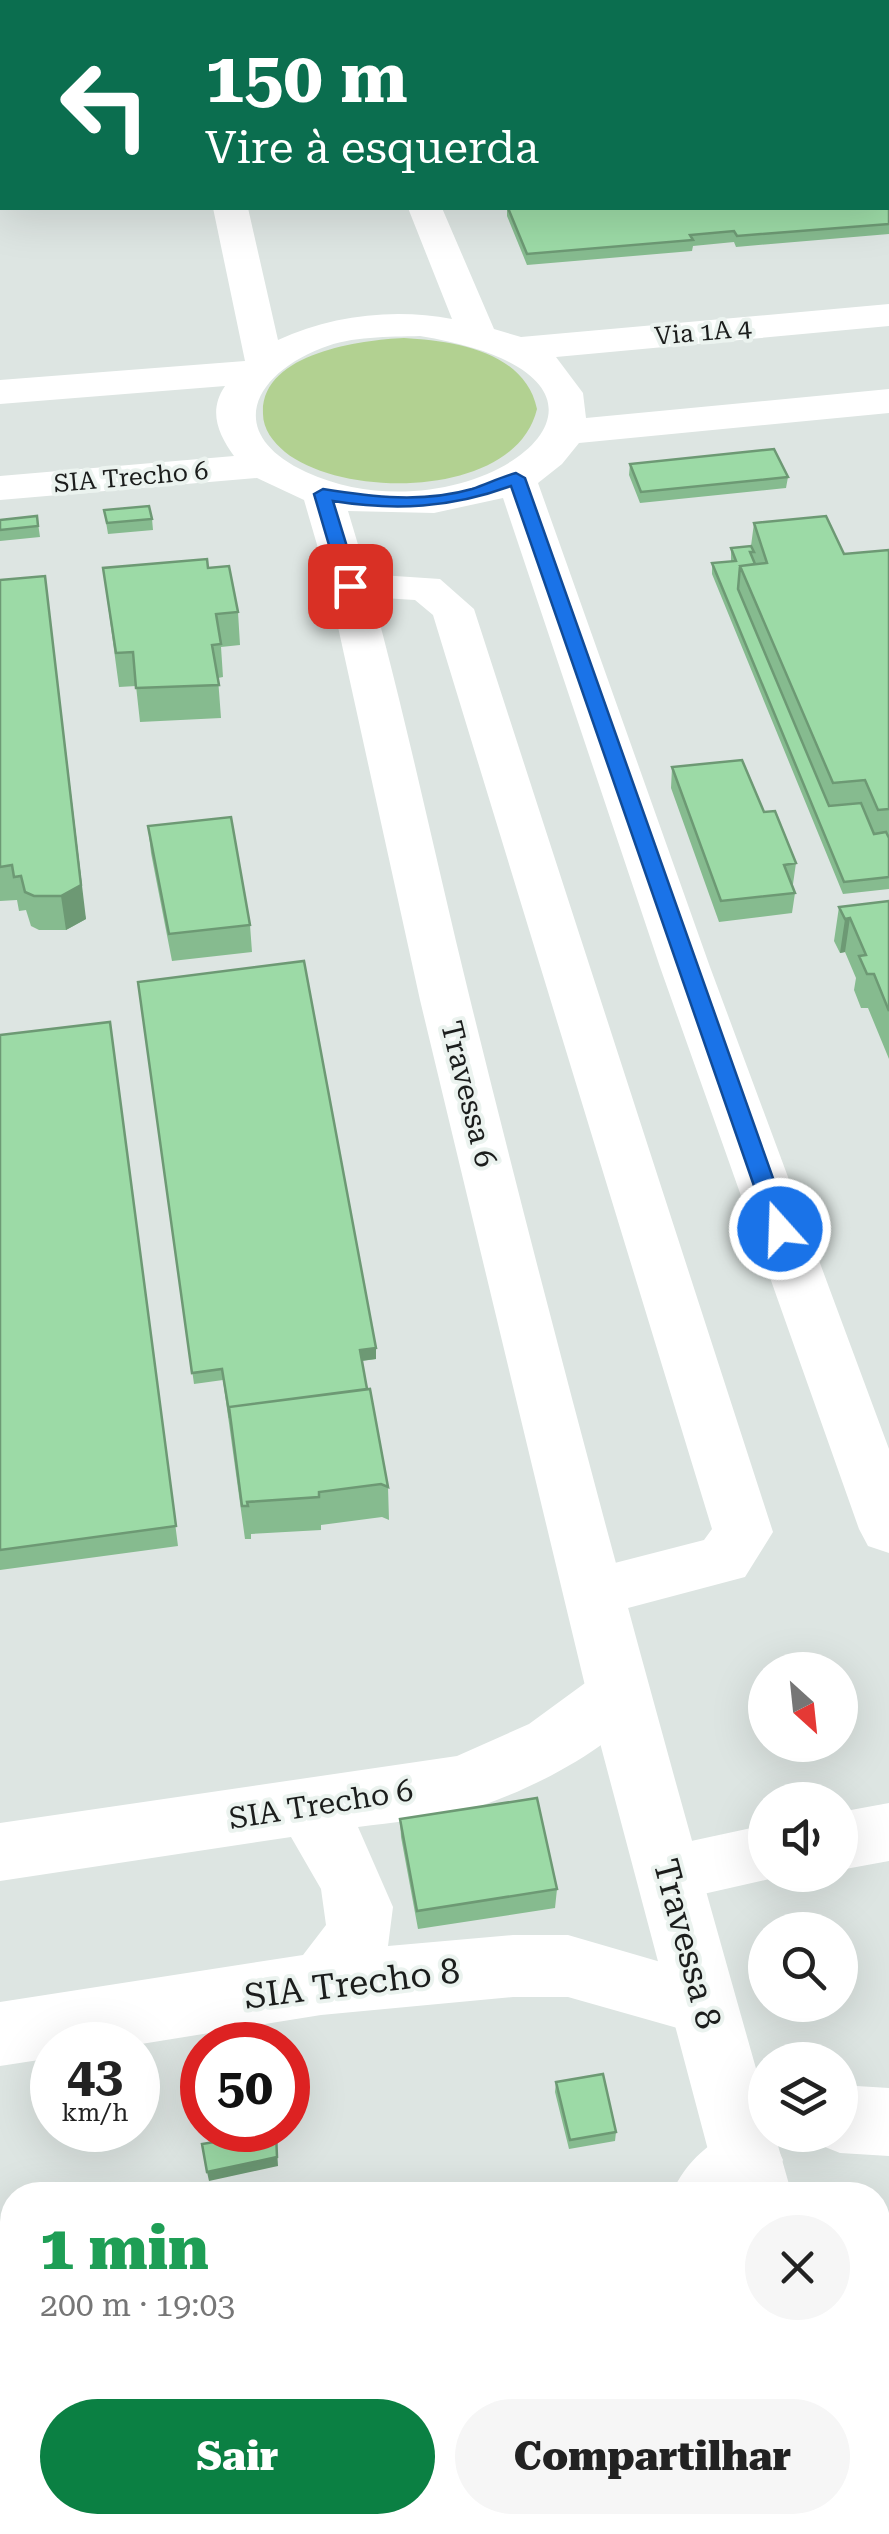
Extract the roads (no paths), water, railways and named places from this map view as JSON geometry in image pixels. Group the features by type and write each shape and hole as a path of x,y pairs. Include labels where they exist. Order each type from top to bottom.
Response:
{"main road":[{"path":"0,392 258,367 308,340 362,327 420,325 477,334 517,349 551,372 568,401 566,432 548,456 516,478 474,494 424,502 372,502 323,494 261,466 240,443 231,420 236,395 258,367 230,210"},
{"path":"426,210 477,334"},
{"name":"Via 1A 4","path":"517,349 889,315"},
{"path":"566,432 889,401"},
{"name":"SIA Trecho 6","path":"0,488 261,466"},
{"path":"516,478 685,967 889,1529"},
{"name":"Travessa 6","path":"323,494 350,586 445,1000 618,1694"},
{"path":"350,586 425,588 453,609 743,1532 724,1560 594,1592"},
{"name":"SIA Trecho 6","path":"0,1852 463,1783 552,1743 618,1694"},
{"name":"Travessa 8","path":"618,1694 743,2158"},
{"path":"307,1806 352,1880 358,1921 356,1942 320,1984"},
{"path":"858,1837 889,1832"},
{"path":"668,1872 748,1857"},
{"name":"SIA Trecho 8","path":"0,2034 320,1984 513,1966 568,1966 702,2003"},
{"path":"858,2120 889,2122"}]}
